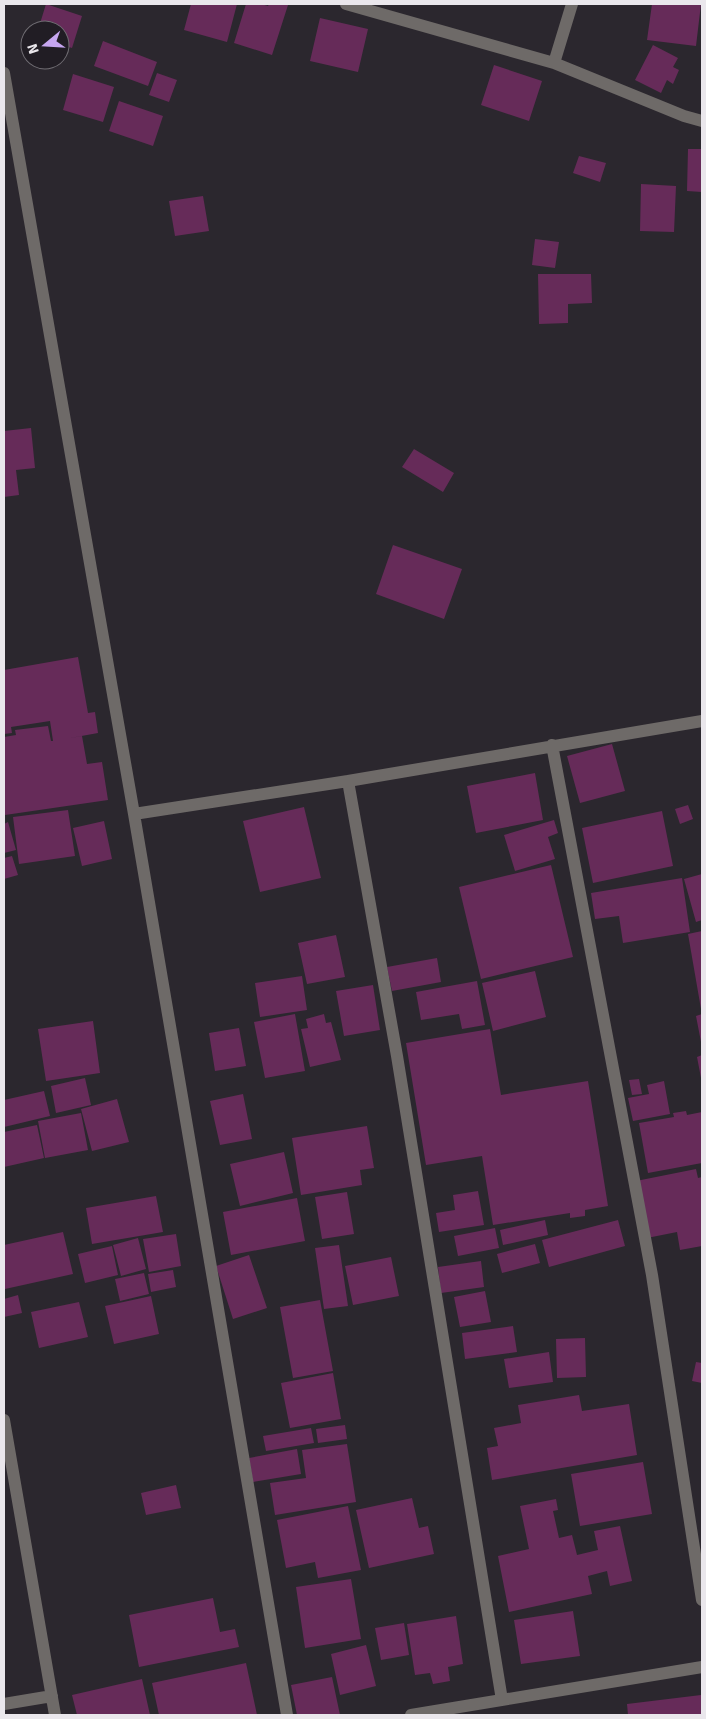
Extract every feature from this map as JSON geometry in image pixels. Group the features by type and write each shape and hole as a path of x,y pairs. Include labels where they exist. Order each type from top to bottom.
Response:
{"street":[{"path":"346,4 554,63 684,116 702,121"},
{"path":"554,63 572,4"},
{"path":"4,73 134,814 288,1715"},
{"path":"134,814 348,781 702,721"},
{"path":"552,745 652,1275 702,1600"},
{"path":"348,781 397,1056 502,1700"},
{"path":"4,1420 55,1715"},
{"path":"411,1715 702,1667"},
{"path":"4,1704 52,1696"}],"building":[{"path":"46,4 82,16 72,48 70,47 70,20 41,20"},
{"path":"191,4 237,4 227,42 184,30"},
{"path":"246,4 288,5 272,55 234,43"},
{"path":"652,4 701,4 696,46 647,40"},
{"path":"320,18 368,29 358,72 310,61"},
{"path":"103,41 157,62 148,86 94,66"},
{"path":"653,45 678,58 673,67 679,70 673,84 667,80 661,93 635,80"},
{"path":"494,65 542,81 529,121 481,105"},
{"path":"157,73 177,80 169,102 149,95"},
{"path":"73,74 114,87 103,122 63,110"},
{"path":"119,101 163,116 153,146 109,131"},
{"path":"688,149 702,149 702,192 687,191"},
{"path":"579,156 606,163 600,182 573,173"},
{"path":"641,184 676,186 674,232 640,231"},
{"path":"203,196 209,231 175,236 169,201"},
{"path":"535,239 559,242 555,268 532,265"},
{"path":"538,274 591,274 592,303 568,304 568,323 539,324"},
{"path":"31,428 35,468 16,470 19,495 4,497 4,431"},
{"path":"414,449 454,473 443,492 402,467"},
{"path":"393,545 462,569 444,619 376,594"},
{"path":"78,657 88,713 95,712 98,733 65,739 82,736 87,764 102,762 108,800 5,815 4,737 16,735 15,730 48,726 51,741 53,741 50,721 11,727 12,733 4,734 4,670"},
{"path":"612,744 625,791 580,803 567,756"},
{"path":"535,773 543,820 476,833 467,786"},
{"path":"688,805 693,819 680,824 675,809"},
{"path":"304,807 321,878 260,892 243,821"},
{"path":"68,810 75,856 19,864 13,817"},
{"path":"662,811 673,866 593,883 582,828"},
{"path":"554,820 558,833 548,837 555,859 515,871 504,835"},
{"path":"104,821 112,859 82,866 73,828"},
{"path":"8,822 16,850 4,853 4,824"},
{"path":"12,856 18,875 4,879 4,858"},
{"path":"551,865 573,957 481,979 459,887"},
{"path":"702,874 702,920 696,922 684,879"},
{"path":"682,878 690,932 623,943 619,916 595,919 591,893"},
{"path":"702,931 702,1009 701,1009 688,934"},
{"path":"336,935 345,977 307,984 298,943"},
{"path":"437,958 441,982 392,991 387,967"},
{"path":"535,971 546,1017 493,1031 482,983"},
{"path":"302,976 307,1010 260,1017 255,983"},
{"path":"477,981 485,1025 462,1029 459,1014 421,1020 416,992"},
{"path":"373,985 380,1030 344,1036 336,991"},
{"path":"295,1014 305,1071 265,1078 254,1022"},
{"path":"324,1014 326,1023 331,1022 341,1060 310,1067 301,1029 308,1028 306,1019"},
{"path":"702,1014 702,1042 701,1042 696,1016"},
{"path":"93,1021 100,1073 46,1081 38,1029"},
{"path":"239,1028 246,1066 215,1071 209,1033"},
{"path":"490,1029 501,1095 588,1081 608,1206 585,1210 585,1216 570,1218 570,1213 493,1225 482,1156 426,1165 406,1043"},
{"path":"702,1055 702,1078 701,1078 697,1057"},
{"path":"85,1078 91,1105 56,1113 51,1086"},
{"path":"639,1079 642,1094 632,1095 629,1080"},
{"path":"664,1081 670,1114 633,1121 628,1098 649,1094 647,1085"},
{"path":"44,1091 50,1116 4,1127 4,1100"},
{"path":"243,1094 252,1139 220,1145 210,1101"},
{"path":"117,1099 129,1142 92,1151 81,1109"},
{"path":"686,1111 687,1115 702,1112 702,1163 648,1173 639,1123 674,1117 673,1113"},
{"path":"81,1113 88,1150 45,1158 38,1121"},
{"path":"37,1125 44,1158 4,1167 4,1132"},
{"path":"367,1126 374,1168 360,1170 362,1185 301,1195 292,1138"},
{"path":"284,1152 293,1193 240,1206 230,1164"},
{"path":"696,1169 698,1178 702,1177 702,1246 680,1250 677,1232 647,1238 636,1181"},
{"path":"478,1191 484,1225 439,1232 436,1213 455,1210 453,1195"},
{"path":"347,1192 354,1234 322,1239 315,1197"},
{"path":"156,1196 163,1232 92,1244 86,1208"},
{"path":"297,1198 305,1241 231,1255 223,1212"},
{"path":"545,1220 548,1235 503,1245 500,1230"},
{"path":"618,1220 625,1246 549,1267 542,1240"},
{"path":"495,1228 499,1248 458,1256 454,1236"},
{"path":"63,1232 73,1274 5,1289 4,1245"},
{"path":"176,1234 181,1266 149,1272 143,1239"},
{"path":"138,1238 146,1269 121,1276 113,1245"},
{"path":"535,1244 540,1263 502,1273 497,1254"},
{"path":"339,1245 348,1306 324,1309 315,1248"},
{"path":"112,1246 118,1275 85,1283 78,1254"},
{"path":"249,1255 267,1308 233,1319 216,1266"},
{"path":"391,1257 399,1296 353,1305 345,1266"},
{"path":"481,1261 484,1287 441,1293 438,1267"},
{"path":"173,1270 176,1287 151,1292 148,1274"},
{"path":"144,1273 149,1294 120,1301 115,1279"},
{"path":"485,1291 491,1322 460,1327 454,1297"},
{"path":"18,1295 22,1313 4,1317 4,1299"},
{"path":"151,1296 159,1334 114,1344 105,1306"},
{"path":"320,1300 333,1371 293,1378 280,1307"},
{"path":"79,1302 88,1337 39,1348 31,1312"},
{"path":"513,1326 517,1352 465,1359 462,1333"},
{"path":"585,1338 586,1377 557,1378 556,1339"},
{"path":"549,1352 553,1382 509,1388 504,1359"},
{"path":"696,1362 702,1363 702,1383 692,1381"},
{"path":"333,1373 341,1419 290,1428 281,1383"},
{"path":"579,1395 582,1411 629,1404 637,1455 492,1480 487,1448 498,1446 494,1428 521,1423 518,1405"},
{"path":"345,1425 347,1439 318,1443 316,1429"},
{"path":"311,1428 314,1443 266,1451 263,1436"},
{"path":"347,1444 356,1502 275,1515 270,1483 306,1478 302,1450"},
{"path":"297,1449 301,1474 253,1482 249,1458"},
{"path":"643,1462 652,1514 580,1526 571,1474"},
{"path":"176,1485 181,1508 146,1515 141,1493"},
{"path":"412,1498 419,1528 428,1526 434,1554 369,1568 356,1510"},
{"path":"556,1499 558,1510 553,1511 559,1538 572,1535 577,1555 598,1550 594,1531 620,1526 632,1581 610,1586 607,1571 588,1576 592,1594 509,1612 498,1556 529,1549 520,1506"},
{"path":"348,1506 361,1570 318,1578 315,1562 286,1568 277,1520"},
{"path":"351,1579 361,1639 305,1648 296,1587"},
{"path":"213,1598 220,1632 235,1629 239,1647 139,1667 129,1615"},
{"path":"573,1611 580,1656 521,1664 514,1620"},
{"path":"456,1616 463,1664 448,1667 450,1681 433,1684 430,1673 415,1675 407,1624"},
{"path":"404,1623 409,1655 381,1660 375,1628"},
{"path":"366,1645 376,1686 340,1695 331,1654"},
{"path":"246,1663 257,1715 159,1715 152,1683"},
{"path":"332,1677 340,1715 297,1715 291,1685"},
{"path":"142,1679 150,1715 77,1715 72,1695"},
{"path":"701,1695 702,1715 628,1715 627,1704"}]}
